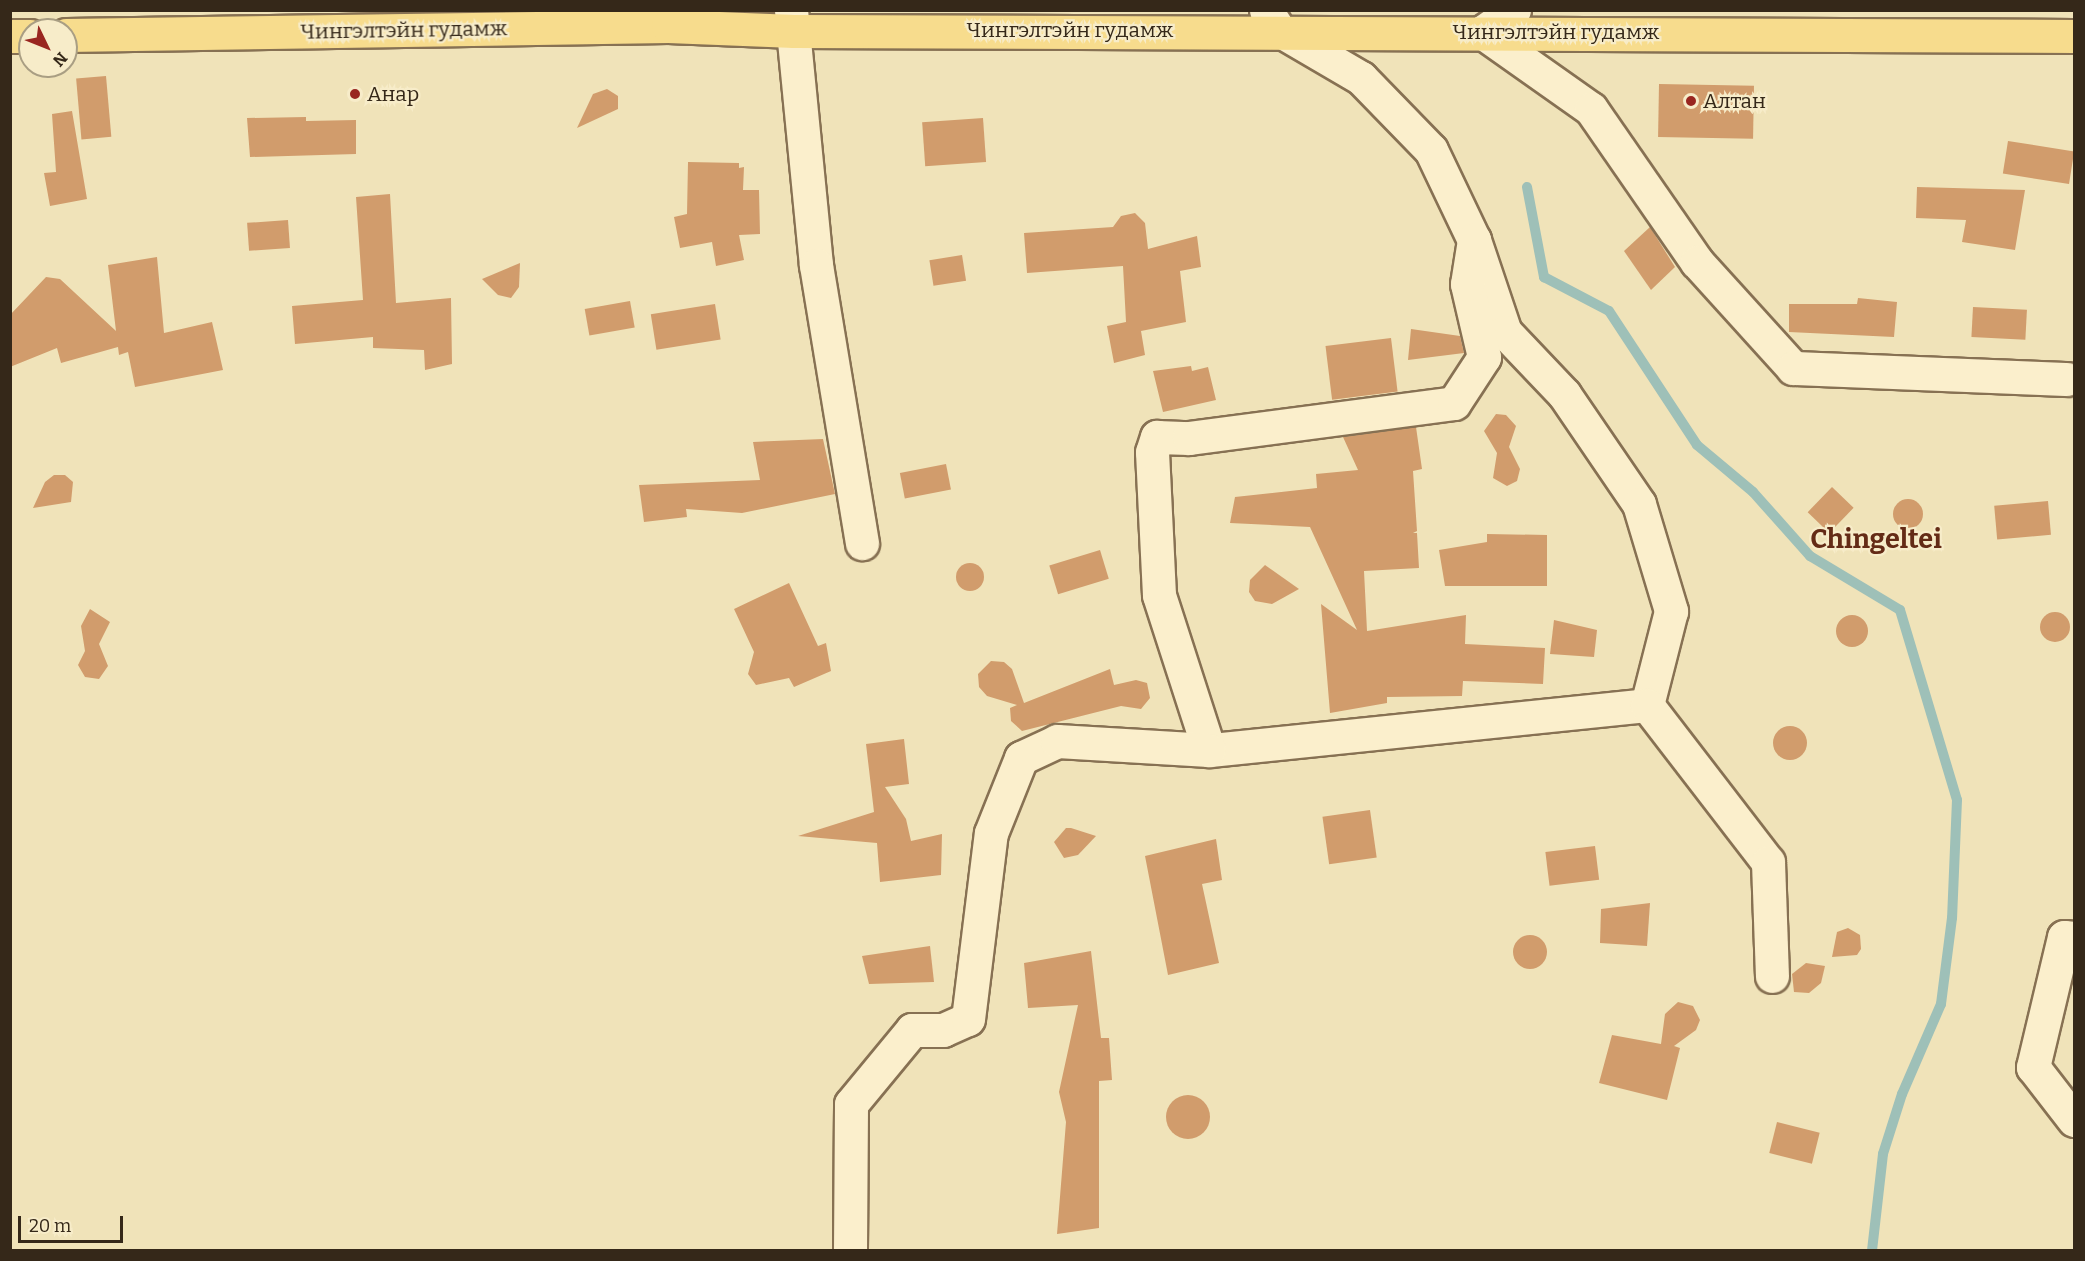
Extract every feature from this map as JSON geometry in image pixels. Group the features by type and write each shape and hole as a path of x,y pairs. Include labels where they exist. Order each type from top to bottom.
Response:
{"main road":[{"name":"Чингэлтэйн гудамж","path":"78,35 668,26 793,21 1272,20 1482,32 2074,36"}],"street":[{"path":"1514,10 1482,32 1591,109 1697,262 1793,368 2067,379"},
{"path":"1272,20 1361,78 1431,150 1474,240 1505,332 1564,394 1639,504 1671,611 1647,705"},
{"path":"793,21 816,265 862,543"},
{"path":"1209,750 1159,595 1152,452 1157,437 1189,438 1454,402 1484,357 1467,284 1474,240"},
{"path":"850,1251 851,1104 912,1030 943,1030 968,1019 990,833 1021,758 1057,741 1209,750 1647,705"},
{"path":"1647,705 1768,862 1772,976"},
{"path":"2074,938 2064,937 2033,1067 2074,1120"}],"building":[{"path":"106,76 111,137 81,139 76,79"},
{"path":"1659,84 1754,86 1753,139 1658,137"},
{"path":"607,89 618,96 618,109 577,128 593,94"},
{"path":"72,111 87,199 50,206 44,173 56,172 52,114"},
{"path":"306,117 306,121 356,120 356,154 250,157 247,118"},
{"path":"983,118 986,162 925,166 922,122"},
{"path":"2008,141 2074,151 2069,184 2003,174"},
{"path":"688,162 739,163 739,168 744,167 743,190 759,190 760,234 739,235 744,260 716,266 712,242 680,248 674,217 687,214"},
{"path":"1917,187 2025,190 2015,250 1962,242 1966,220 1916,218"},
{"path":"390,194 396,303 451,298 452,364 425,370 424,350 373,348 373,337 295,344 292,306 363,300 356,197"},
{"path":"1135,213 1145,223 1148,249 1197,236 1201,267 1180,271 1186,322 1141,331 1145,355 1114,363 1107,326 1126,322 1123,266 1027,273 1024,233 1113,227 1121,216"},
{"path":"288,220 290,248 249,251 247,223"},
{"path":"1650,227 1675,267 1651,290 1624,251"},
{"path":"962,255 966,281 933,286 929,260"},
{"path":"157,257 164,333 212,322 223,370 135,387 128,352 119,355 118,347 61,363 57,348 10,367 10,315 46,277 60,279 116,331 108,265"},
{"path":"520,263 519,287 511,298 498,295 482,279"},
{"path":"1858,298 1897,302 1894,337 1789,332 1789,304 1857,304"},
{"path":"630,301 635,328 589,336 585,309"},
{"path":"715,304 721,340 656,350 651,314"},
{"path":"1973,307 2027,310 2025,340 1971,337"},
{"path":"1411,329 1460,336 1464,353 1408,360"},
{"path":"1391,338 1398,392 1332,400 1325,346"},
{"path":"1191,366 1192,371 1208,367 1216,400 1163,412 1153,371"},
{"path":"1496,414 1506,415 1516,426 1509,447 1520,469 1517,481 1507,486 1493,478 1497,453 1484,431"},
{"path":"1416,427 1422,469 1413,471 1417,531 1413,533 1417,533 1419,568 1364,571 1367,631 1466,615 1465,644 1545,648 1543,684 1463,681 1462,696 1387,697 1387,703 1330,713 1321,604 1357,630 1310,527 1230,523 1235,497 1317,488 1316,474 1358,470 1343,437"},
{"path":"823,439 835,494 742,513 686,509 687,517 644,522 639,485 760,480 753,442"},
{"path":"946,464 951,490 905,498 900,473"},
{"path":"54,475 65,475 73,482 71,502 33,508 45,482"},
{"path":"1832,487 1854,508 1829,533 1808,512"},
{"path":"1908,499 1919,503 1923,514 1919,525 1908,529 1897,525 1893,514 1897,503"},
{"path":"2048,501 2051,535 1997,540 1994,506"},
{"path":"1487,534 1547,535 1547,586 1445,586 1439,550 1487,542"},
{"path":"1100,550 1109,579 1058,594 1049,565"},
{"path":"970,563 980,567 984,577 980,587 970,591 960,587 956,577 960,567"},
{"path":"1265,565 1299,589 1272,604 1255,601 1249,592 1250,580"},
{"path":"789,583 818,646 826,643 831,671 794,687 789,678 756,685 748,674 754,652 734,609"},
{"path":"90,609 110,622 99,644 108,666 99,679 85,677 78,665 85,651 81,626"},
{"path":"2055,612 2066,616 2070,627 2066,638 2055,642 2044,638 2040,627 2044,616"},
{"path":"1852,615 1863,620 1868,631 1863,642 1852,647 1841,642 1836,631 1841,620"},
{"path":"1554,620 1597,630 1594,657 1550,654"},
{"path":"991,661 1004,662 1012,669 1024,703 1110,669 1114,685 1136,680 1147,683 1150,698 1141,709 1121,706 1022,731 1011,721 1010,708 1017,705 987,696 979,687 978,674"},
{"path":"1790,726 1802,731 1807,743 1802,755 1790,760 1778,755 1773,743 1778,731"},
{"path":"904,739 909,784 885,787 906,819 911,841 942,834 941,875 880,882 877,843 798,836 874,812 866,744"},
{"path":"1370,810 1377,858 1329,864 1322,817"},
{"path":"1066,828 1096,836 1078,855 1064,858 1054,842"},
{"path":"1216,839 1222,880 1202,884 1219,963 1168,975 1145,856"},
{"path":"1595,846 1599,880 1550,886 1545,852"},
{"path":"1650,903 1647,946 1600,943 1601,909"},
{"path":"1848,928 1860,935 1861,949 1857,955 1832,957 1837,932"},
{"path":"1530,935 1542,940 1547,952 1542,964 1530,969 1518,964 1513,952 1518,940"},
{"path":"930,946 934,982 869,984 862,956"},
{"path":"1091,951 1101,1038 1109,1038 1112,1080 1099,1081 1099,1228 1057,1234 1066,1122 1059,1092 1078,1005 1028,1008 1024,963"},
{"path":"1806,963 1825,966 1821,983 1809,993 1794,992 1792,974"},
{"path":"1678,1002 1693,1006 1700,1020 1696,1030 1674,1046 1680,1048 1667,1100 1599,1083 1612,1035 1661,1044 1665,1014"},
{"path":"1188,1095 1203,1102 1210,1117 1203,1132 1188,1139 1173,1132 1166,1117 1173,1102"},
{"path":"1777,1122 1820,1133 1812,1164 1769,1153"}],"waterway":[{"path":"1527,187 1544,277 1609,311 1697,445 1753,492 1810,556 1900,610 1957,800 1952,918 1941,1004 1902,1094 1883,1154 1872,1250"}],"place":[{"name":"Анар","path":"355,94"},
{"name":"Алтан","path":"1691,101"}],"district":[{"name":"Chingeltei","path":"1876,540"}]}
